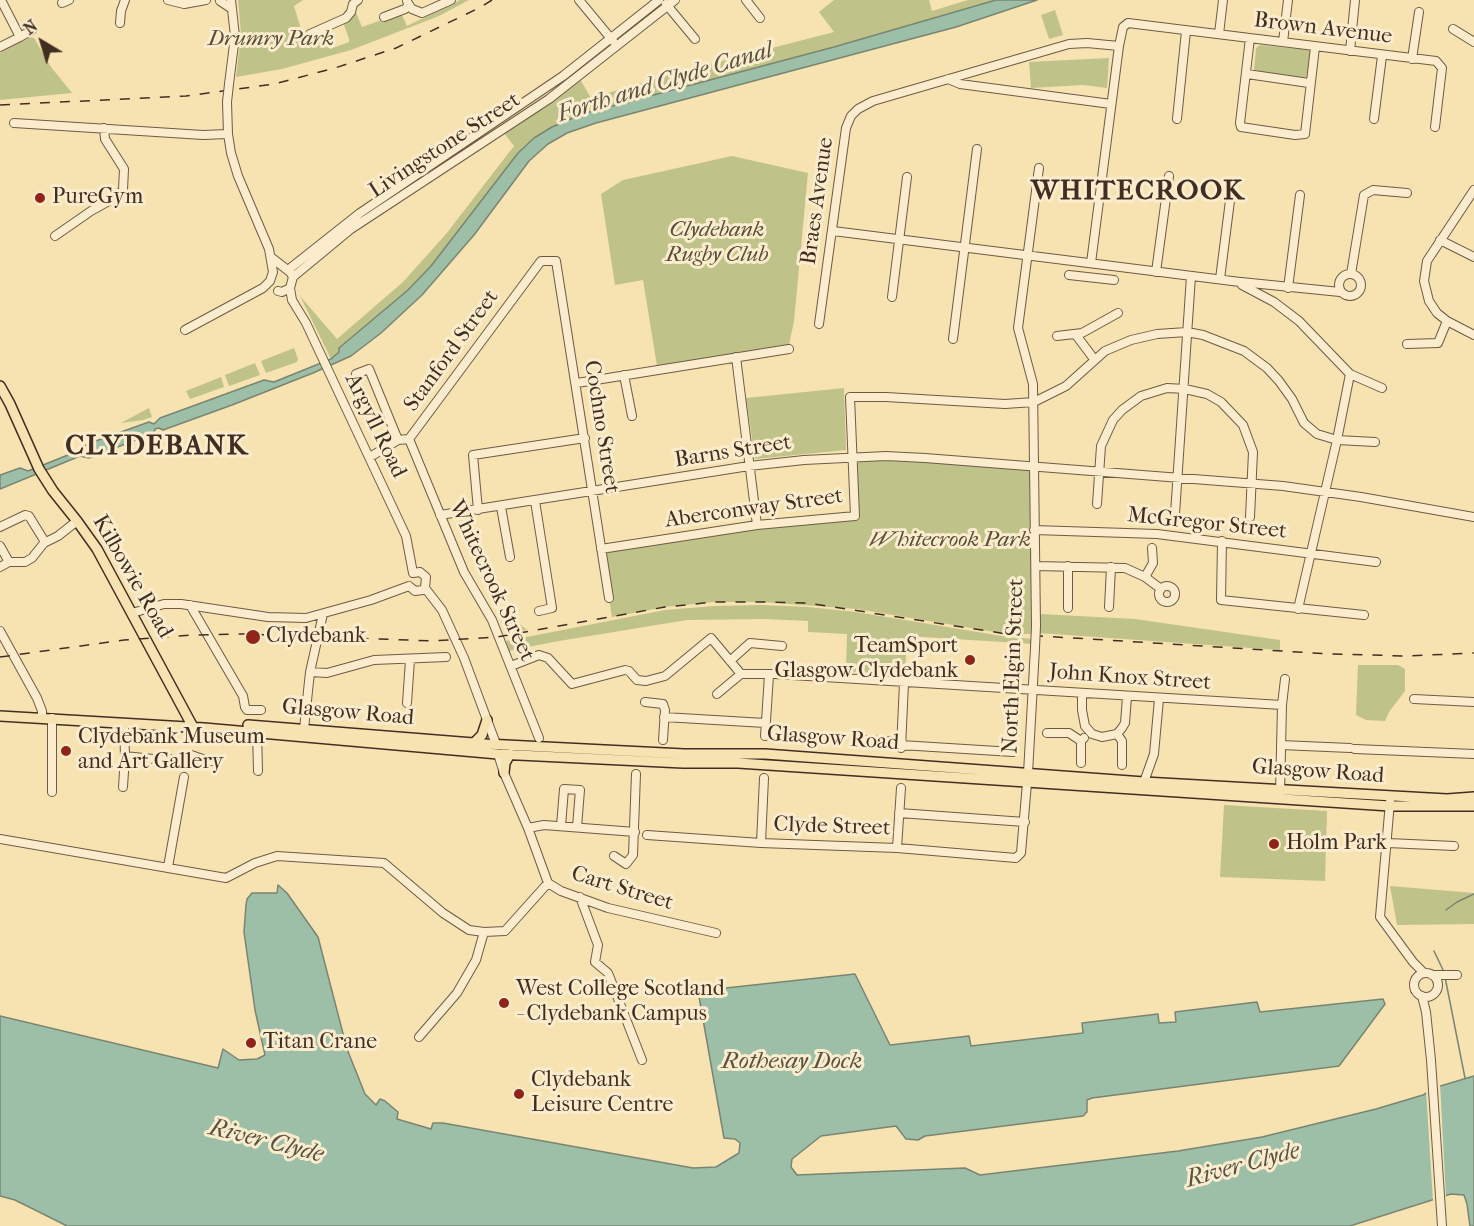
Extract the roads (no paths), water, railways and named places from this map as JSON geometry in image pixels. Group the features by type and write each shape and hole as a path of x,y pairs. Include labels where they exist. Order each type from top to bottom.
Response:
{"main road":[{"name":"Kilbowie Road","path":"0,386 33,459 53,491 97,549 191,724"},
{"path":"0,713 191,724"},
{"path":"45,716 124,723 191,724"},
{"path":"474,743 483,735 487,720"},
{"name":"Glasgow Road","path":"191,724 258,732 474,743 510,754 1144,782 1280,794"},
{"name":"Glasgow Road","path":"191,724 497,749 765,754 1028,778 1474,806"},
{"path":"504,773 505,761 510,754"},
{"name":"Glasgow Road","path":"1390,801 1474,797"}],"street":[{"path":"1,0 20,37"},
{"path":"120,23 125,0"},
{"path":"168,0 184,4 202,0"},
{"path":"213,0 221,0 232,9"},
{"path":"185,330 263,288 270,281 273,272 272,258 262,230 238,176 228,134 229,84 235,36 231,0"},
{"path":"310,34 346,18 353,4 358,0"},
{"path":"408,2 412,9 422,13 451,0"},
{"path":"579,0 617,46"},
{"path":"746,0 760,18"},
{"path":"1219,34 1223,0"},
{"path":"1283,42 1288,0"},
{"path":"1350,51 1355,0"},
{"path":"666,1 695,39"},
{"name":"Livingstone Street","path":"286,269 360,213 563,76 666,1"},
{"name":"Livingstone Street","path":"293,277 351,229 541,104 617,46 666,1"},
{"path":"384,17 405,9 408,2"},
{"path":"1412,58 1419,12"},
{"name":"Brown Avenue","path":"1091,263 1119,46 1123,27 1128,23 1436,61 1442,68 1435,127"},
{"path":"1453,29 1474,42"},
{"path":"0,47 32,30"},
{"path":"1177,119 1186,31"},
{"path":"1250,38 1240,123 1241,127 1263,131 1300,136 1305,134 1315,47"},
{"name":"Braes Avenue","path":"819,324 846,128 851,116 866,104 1069,44 1119,46"},
{"path":"1374,118 1382,56"},
{"path":"1247,74 1310,83"},
{"path":"948,79 960,84 1111,104"},
{"path":"14,123 203,135 228,134"},
{"path":"55,236 91,210 116,198 123,190 124,169 105,139 104,128"},
{"path":"953,339 977,149"},
{"name":"North Elgin Street","path":"1016,858 1021,853 1025,822 1036,626 1033,384 1018,334 1039,168"},
{"path":"1156,272 1169,176"},
{"path":"892,297 907,177"},
{"path":"1220,279 1232,185"},
{"path":"1351,274 1364,195 1373,190 1407,193"},
{"path":"1474,190 1427,261 1424,281 1429,301 1437,313 1474,335"},
{"path":"1288,288 1300,195"},
{"path":"833,231 1278,287 1340,292 1349,297 1360,290 1361,282 1358,277 1351,274 1342,277 1339,282 1340,292"},
{"path":"1440,240 1474,257"},
{"path":"263,288 286,291 290,288 293,277 272,258"},
{"name":"Stanford Street","path":"370,457 398,440 410,439 540,261 556,261"},
{"name":"Cochno Street","path":"556,261 609,598"},
{"path":"1069,274 1110,280 1108,265"},
{"path":"273,272 286,269"},
{"path":"1174,514 1185,389 1191,276"},
{"path":"270,281 276,290"},
{"path":"1240,282 1274,302 1309,330 1350,374 1382,388"},
{"path":"1274,302 1278,287"},
{"name":"Argyll Road","path":"290,288 292,300 306,323 406,536 413,573"},
{"name":"Argyll Road","path":"276,290 292,300"},
{"path":"1058,336 1076,335 1118,313"},
{"path":"1407,344 1438,343 1447,321"},
{"path":"852,457 850,397 1005,404 1034,402 1066,386 1105,351 1131,340 1157,334 1187,332 1232,345 1257,359 1279,381 1292,399 1304,423 1317,434 1337,440 1375,442"},
{"path":"1076,335 1094,359"},
{"path":"577,383 789,349"},
{"path":"736,357 757,525"},
{"path":"356,374 369,369 398,440"},
{"path":"1298,609 1350,374"},
{"path":"624,375 632,416"},
{"path":"1097,504 1101,446 1113,420 1141,396 1167,388 1185,389 1207,394 1221,402 1238,417 1251,442 1253,484 1250,517"},
{"path":"478,510 472,455 585,438"},
{"name":"Whitecrook Street","path":"410,439 464,572 492,620 539,738"},
{"name":"Barns Street","path":"440,515 749,466 852,457 925,458 1253,484 1324,492 1474,517"},
{"name":"Aberconway Street","path":"601,549 757,525 855,516 852,457"},
{"path":"535,501 552,608 539,610"},
{"path":"501,507 510,558"},
{"path":"0,527 25,515 29,516 45,542"},
{"path":"0,567 9,562 26,562 45,542 58,536 77,521"},
{"name":"McGregor Street","path":"1034,530 1157,534 1376,562"},
{"path":"1222,541 1221,600 1364,615"},
{"path":"0,546 9,562"},
{"path":"1145,577 1153,563 1152,548"},
{"path":"1036,566 1125,568 1145,577 1161,589"},
{"path":"1068,566 1068,608"},
{"path":"1109,607 1111,567"},
{"path":"426,588 416,591 409,586 408,579 413,573 423,574 427,580 426,588 442,610 461,650 497,749"},
{"path":"132,613 164,604 190,605 242,614 294,619 323,614 409,586"},
{"path":"190,605 243,696 244,707 247,710 261,711"},
{"path":"304,733 310,672 323,614"},
{"path":"0,631 45,716 52,792"},
{"path":"511,666 542,655 548,658 572,684 625,670 637,680 646,681 665,676 711,638 741,674 717,694"},
{"path":"730,661 750,643 782,646"},
{"path":"310,672 327,673 374,660 446,657"},
{"path":"407,703 410,660"},
{"name":"John Knox Street","path":"741,674 775,674 1282,705"},
{"path":"765,736 769,675"},
{"path":"1280,794 1282,705 1285,679"},
{"path":"902,745 904,683"},
{"path":"1082,694 1082,719 1089,731 1102,737 1117,734 1125,723 1127,697"},
{"path":"1144,782 1154,754 1159,699"},
{"path":"1414,699 1474,702"},
{"path":"645,702 663,704 665,710 663,740"},
{"path":"664,717 765,723"},
{"path":"123,787 124,723"},
{"path":"1081,763 1081,741 1089,731"},
{"path":"258,732 258,771"},
{"path":"1047,733 1069,733 1081,741"},
{"path":"1117,734 1122,741 1122,765"},
{"path":"860,740 1013,752"},
{"path":"1281,746 1474,754"},
{"name":"Cart Street","path":"497,749 504,773 528,828 548,883 608,908 716,933"},
{"path":"125,756 162,760 191,755 209,761 218,761"},
{"path":"614,856 626,864 633,855 636,774"},
{"path":"168,867 183,777"},
{"path":"761,843 764,778"},
{"path":"897,848 901,788"},
{"path":"561,826 564,789 572,789 580,790 577,827"},
{"path":"1390,801 1380,917 1413,962 1436,979 1438,985 1436,992 1431,996 1426,1012"},
{"path":"899,813 1025,822"},
{"path":"528,828 538,825 635,832"},
{"name":"Clyde Street","path":"647,835 761,843 897,848 1016,858"},
{"path":"0,839 226,878 255,863 277,856 384,863 452,919 469,930 484,932 504,932 548,883"},
{"path":"1388,843 1454,846"},
{"path":"580,897 598,945 595,962 608,973 642,1060"},
{"path":"419,1037 457,993 476,960 484,932"},
{"path":"1413,962 1416,978 1414,988 1422,996 1426,1012 1442,1225"},
{"path":"1416,978 1428,974 1457,975 1438,985"},
{"path":"1422,996 1431,996"}],"water":[{"path":"996,0 1037,0 956,27 596,123 567,133 548,144 529,161 474,235 422,295 381,333 351,356 232,405 163,430 155,429 154,433 89,458 80,456 0,489 0,475 20,468 28,471 78,451 93,442 149,422 154,424 160,418 264,380 274,382 331,359 339,352 339,348 408,290 431,266 518,153 534,138 552,127 582,114 834,47"},
{"path":"278,885 287,893 318,937 347,1049 365,1094 376,1105 380,1099 385,1101 398,1112 397,1119 431,1129 433,1123 443,1123 693,1168 716,1167 739,1153 740,1143 735,1139 724,1138 698,991 855,974 890,1045 969,1036 971,1046 1083,1033 1082,1023 1158,1014 1159,1023 1176,1022 1175,1012 1257,1002 1260,1012 1383,999 1385,1004 1339,1066 1092,1098 1087,1100 1087,1112 1083,1116 925,1136 918,1140 906,1139 896,1126 821,1136 792,1159 791,1167 797,1175 965,1168 980,1175 1178,1151 1262,1137 1376,1109 1474,1076 1474,1226 1470,1226 1464,1195 1451,1194 1350,1226 67,1226 15,1200 0,1196 0,1016 218,1068 223,1049 239,1060 257,1059 265,1055 255,1010 244,932 246,905 252,893 277,893"}],"waterway":[{"path":"1446,910 1474,894"},
{"path":"1434,951 1444,972"},
{"path":"1445,977 1465,1078"}],"railway":[{"path":"0,105 186,96 274,84 335,68 396,48 492,0"},
{"path":"0,657 124,640 193,635 245,634 432,641 497,637 665,607 714,602 808,603 1007,634 1329,654 1407,656 1474,653"}],"place":[{"name":"PureGym","path":"40,198"},
{"name":"Clydebank","path":"253,637"},
{"name":"TeamSport Glasgow Clydebank","path":"970,660"},
{"name":"Clydebank Museum and Art Gallery","path":"66,751"},
{"name":"Holm Park","path":"1274,844"},
{"name":"West College Scotland - Clydebank Campus","path":"504,1003"},
{"name":"Titan Crane","path":"251,1043"},
{"name":"Clydebank Leisure Centre","path":"519,1094"}],"district":[{"name":"WHITECROOK","path":"1138,192"},
{"name":"CLYDEBANK","path":"157,447"}],"park label":[{"name":"Drumry Park","path":"271,40"},
{"name":"Clydebank Rugby Club","path":"717,244"},
{"name":"Whitecrook Park","path":"950,541"}],"water label":[{"name":"Forth and Clyde Canal","path":"665,83"},
{"name":"Rothesay Dock","path":"792,1062"},
{"name":"River Clyde","path":"266,1142"},
{"name":"River Clyde","path":"1243,1166"}]}
